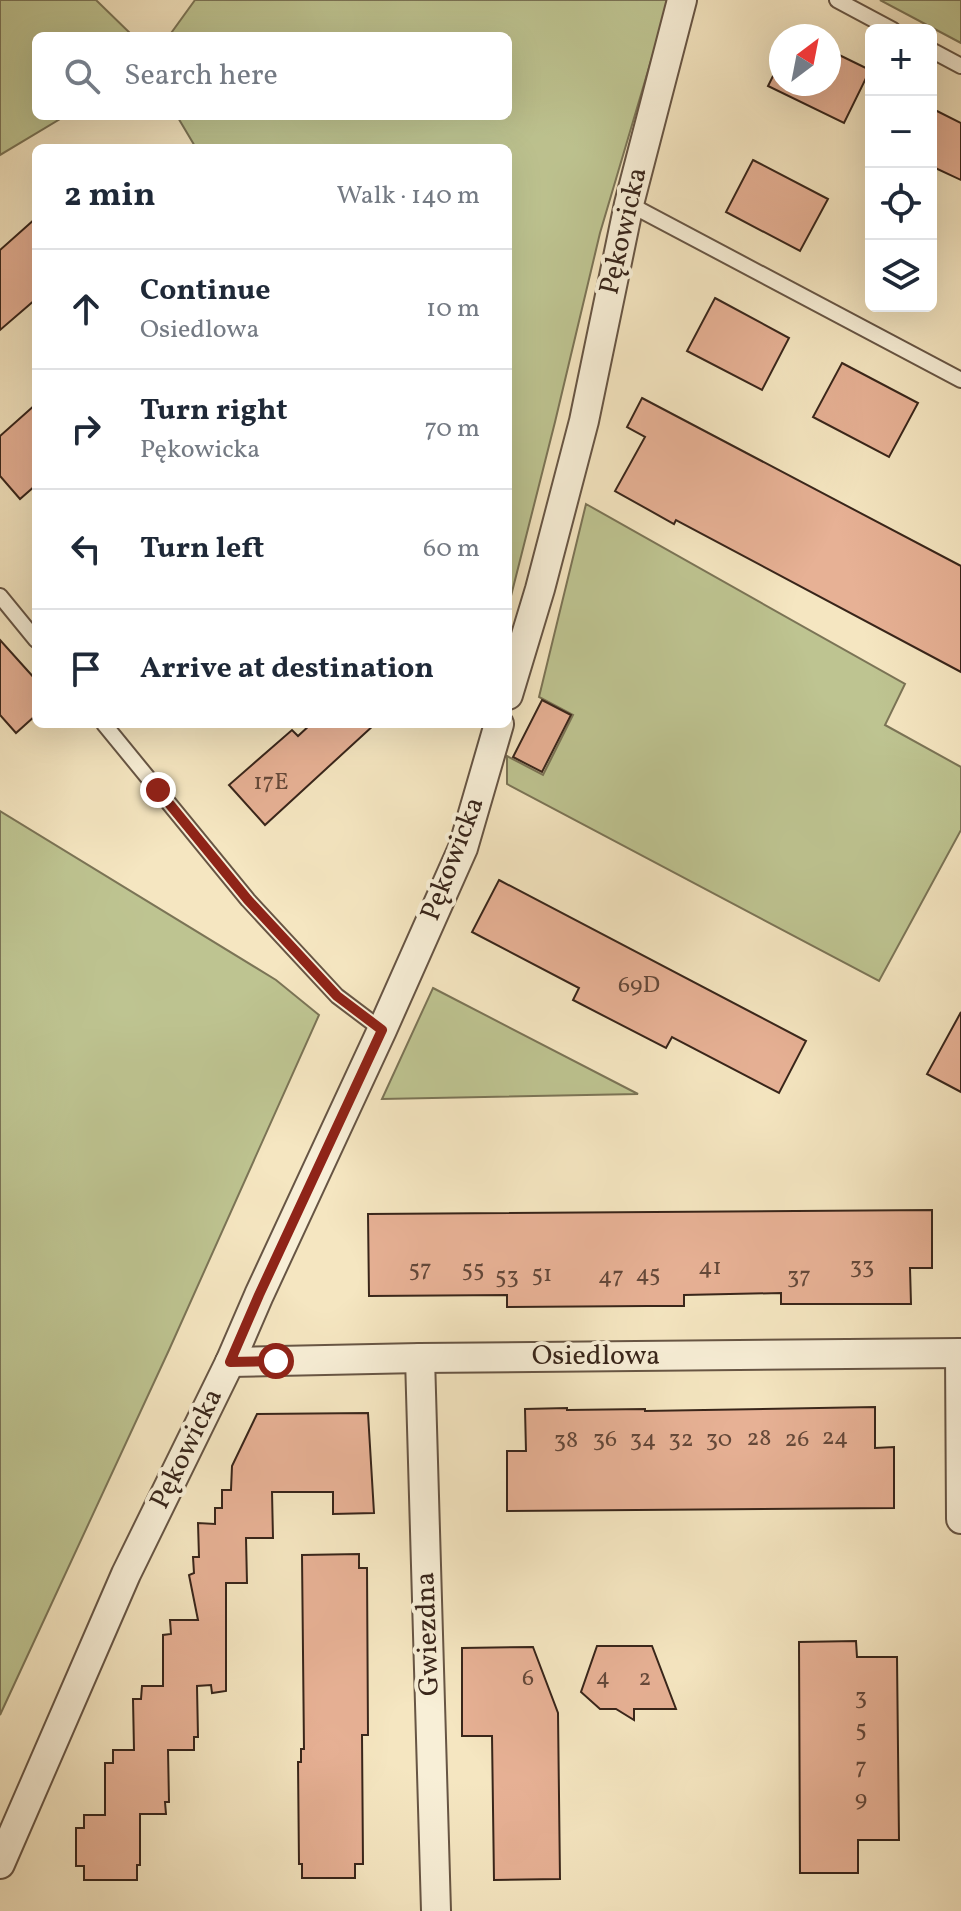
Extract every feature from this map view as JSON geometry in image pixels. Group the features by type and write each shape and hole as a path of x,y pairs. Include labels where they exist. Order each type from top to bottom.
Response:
{"street":[{"name":"Pękowicka","path":"512,682 584,421 629,204 682,0"},
{"name":"Pękowicka","path":"0,1864 126,1574 230,1362 463,848 498,728"},
{"name":"Osiedlowa","path":"230,1362 961,1353"},
{"path":"961,1353 961,1519"},
{"name":"Gwiezdna","path":"420,1358 436,1911"}],"lane":[{"path":"837,0 882,24"},
{"path":"937,53 961,66"},
{"path":"629,204 961,380"},
{"path":"0,596 32,635"},
{"path":"107,728 248,900 337,996 382,1030"}],"green space":[{"path":"0,0 96,0 129,32 32,32 32,120 58,120 0,155"},
{"path":"195,0 669,0 600,233 512,592 512,144 194,144 179,120 512,120 512,32 172,32"},
{"path":"880,0 961,0 961,43 937,30 937,24 925,24"},
{"path":"586,504 905,684 885,725 961,767 961,830 879,981 507,784 507,756 543,775 573,715 539,697"},
{"path":"0,811 276,980 319,1015 169,1350 0,1715"},
{"path":"433,988 638,1094 382,1099"}],"building":[{"path":"841,56 865,68 865,80 844,123 789,96 841,96"},
{"path":"937,111 961,123 961,180 937,169"},
{"path":"753,160 828,199 800,251 726,212"},
{"path":"32,222 32,302 0,330 0,250"},
{"path":"715,298 789,338 762,390 687,351"},
{"path":"842,363 918,403 889,457 813,417"},
{"path":"642,398 961,566 961,672 676,520 674,524 615,491 645,437 627,427"},
{"path":"32,408 32,488 20,499 0,476 0,436"},
{"path":"0,640 32,676 32,719 16,733 0,715"},
{"path":"542,700 571,715 542,772 513,757"},
{"path":"307,728 371,728 265,825 229,785 292,730 298,736"},
{"path":"499,880 806,1041 779,1093 672,1037 666,1048 573,1000 579,988 472,932"},
{"path":"961,1012 961,1092 927,1074"},
{"path":"932,1210 932,1268 910,1268 911,1304 781,1304 781,1293 684,1295 684,1306 507,1307 507,1295 369,1296 368,1214"},
{"path":"875,1407 875,1448 894,1447 894,1508 507,1511 507,1451 526,1451 525,1409 645,1411"},
{"path":"368,1413 374,1513 333,1514 333,1492 272,1492 273,1538 246,1538 247,1583 226,1583 226,1691 212,1693 211,1685 197,1686 198,1737 194,1737 194,1750 168,1750 169,1802 165,1802 166,1814 140,1814 137,1880 84,1880 84,1866 76,1866 76,1828 84,1828 84,1815 105,1815 105,1763 113,1763 113,1750 134,1750 133,1699 141,1699 142,1686 163,1686 163,1635 171,1634 170,1620 198,1620 189,1575 194,1573 193,1557 199,1557 198,1523 215,1524 215,1508 222,1508 222,1490 231,1490 232,1466 257,1414"},
{"path":"359,1554 359,1568 367,1568 368,1735 362,1735 363,1864 355,1864 355,1878 302,1878 302,1864 299,1864 298,1762 301,1762 301,1749 304,1749 302,1555"},
{"path":"856,1641 857,1657 897,1657 899,1840 858,1840 858,1873 800,1873 799,1642"},
{"path":"597,1646 652,1646 676,1709 634,1709 634,1720 616,1709 600,1709 581,1692"},
{"path":"533,1647 558,1713 560,1879 494,1880 492,1736 462,1736 462,1648"}],"route":[{"path":"158,790 248,900 337,996 382,1030 230,1362 276,1361"}]}
